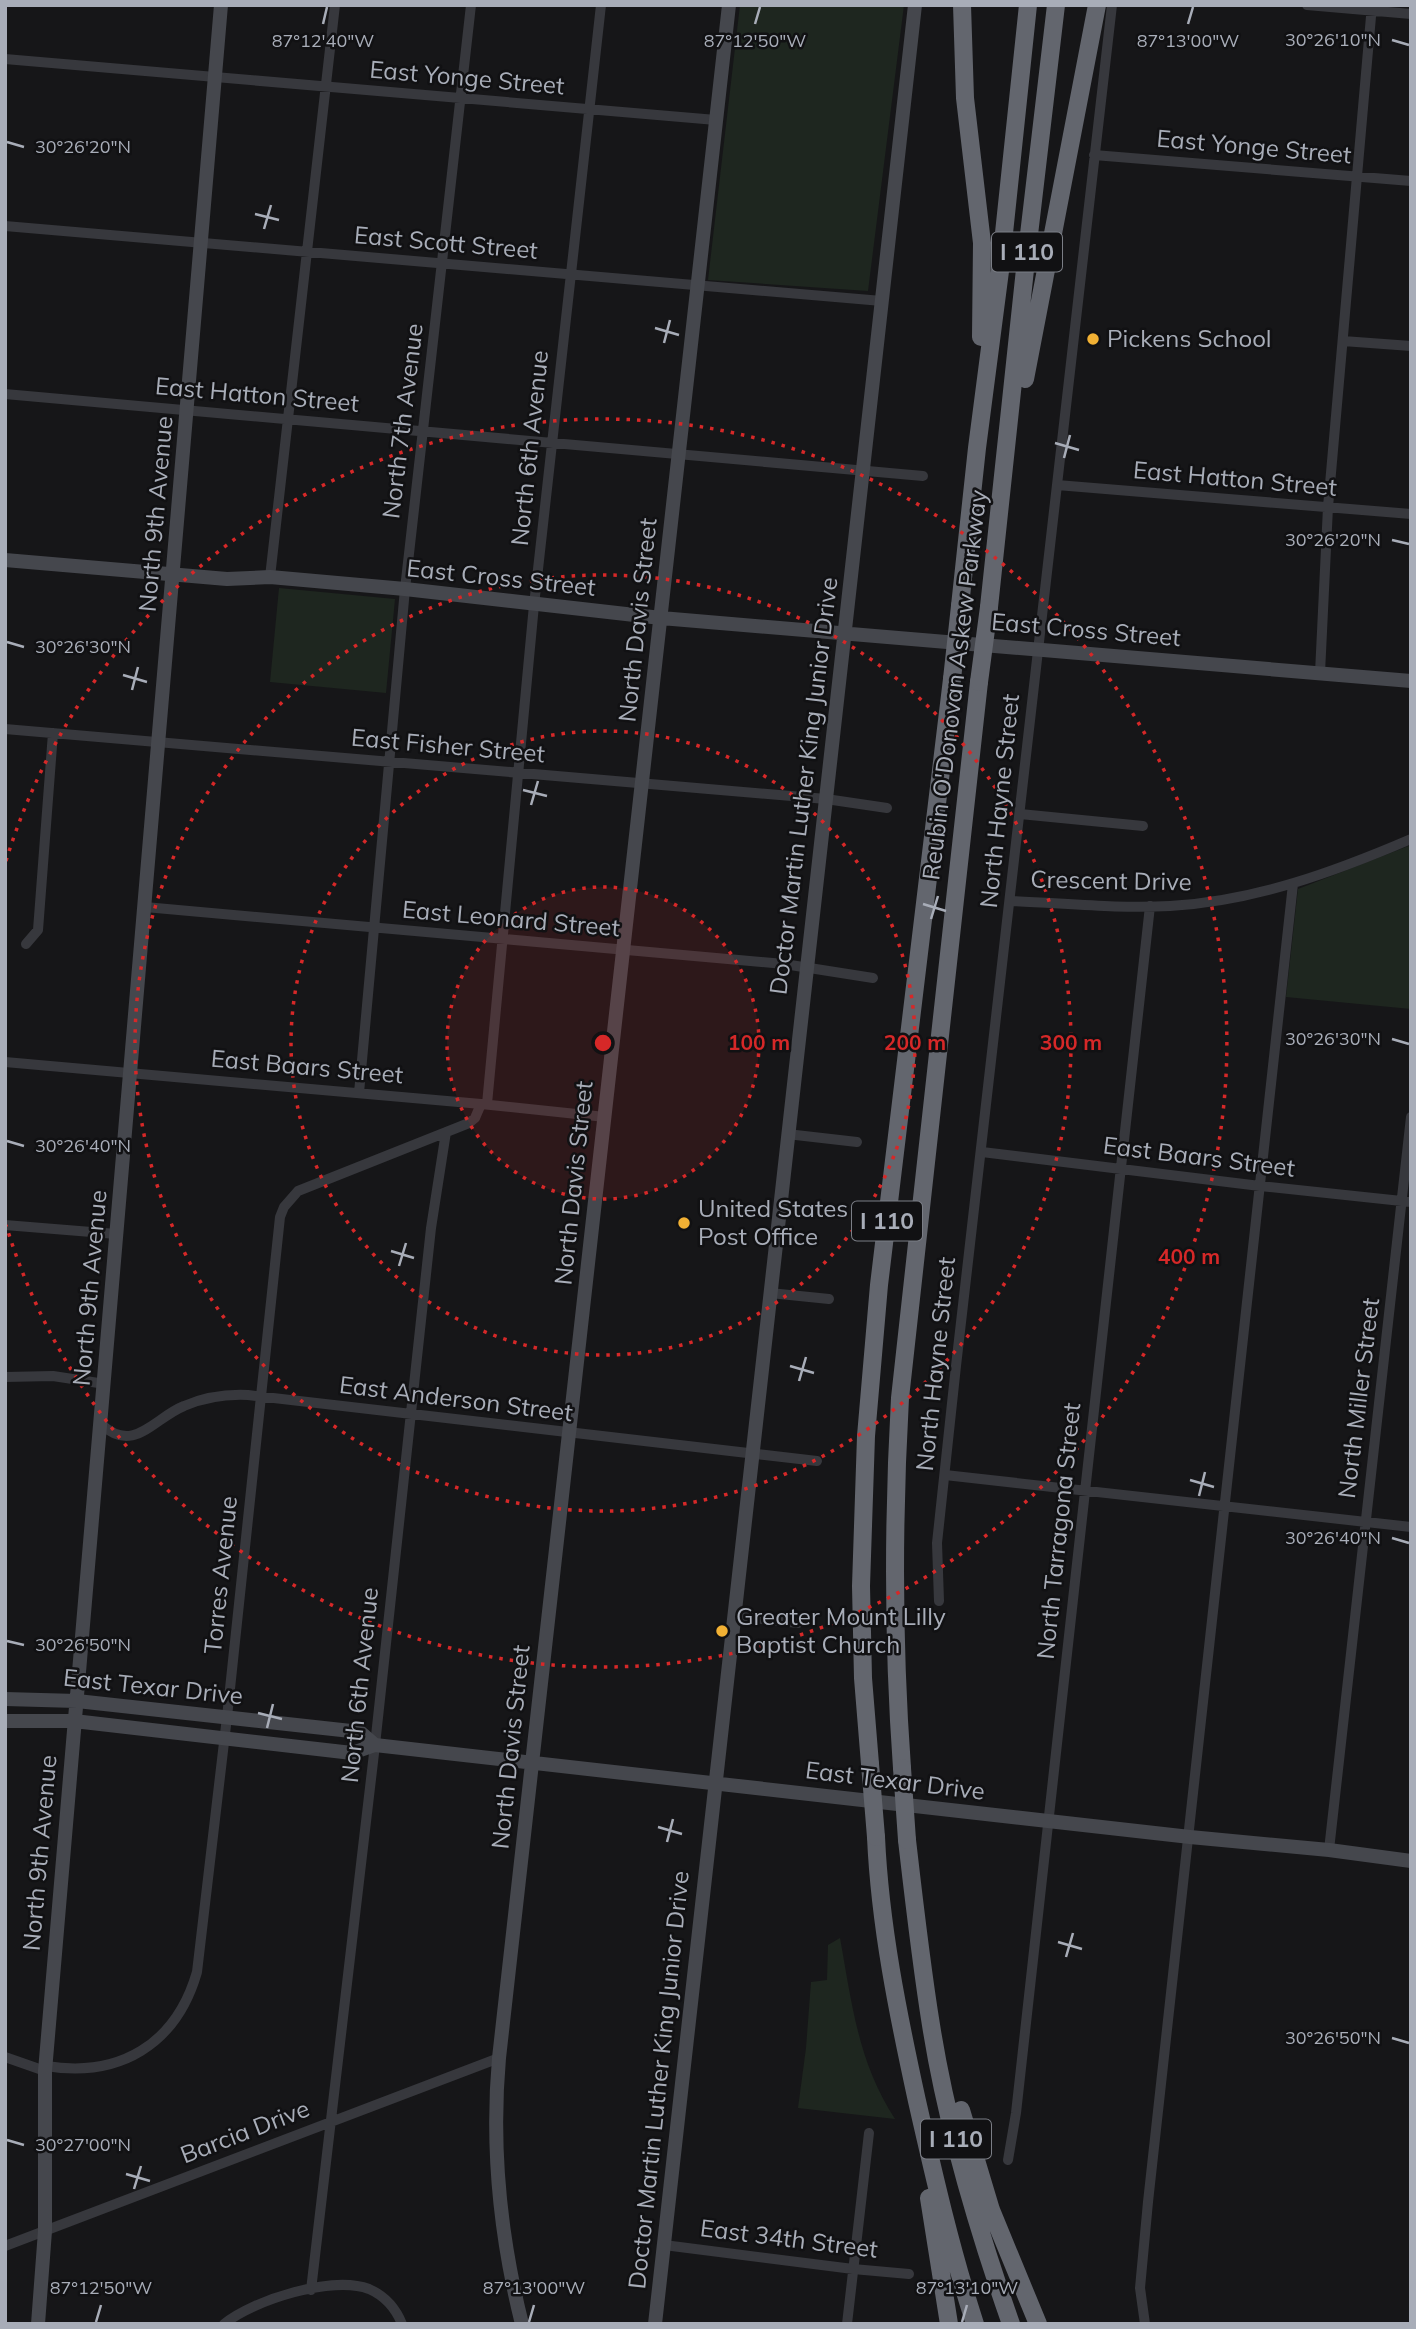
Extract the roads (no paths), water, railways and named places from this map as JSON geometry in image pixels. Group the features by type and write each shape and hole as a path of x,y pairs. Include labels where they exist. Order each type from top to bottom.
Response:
{"highway":[{"path":"961,5 965,98 982,243 981,339 987,367"},
{"name":"Reubin O'Donovan Askew Parkway","path":"975,2324 959,2274 932,2167 883,1930 863,1678 861,1586 866,1436 881,1272 952,679 1028,5"},
{"name":"Reubin O'Donovan Askew Parkway","path":"1011,2324 964,2174 932,2027 921,1950 907,1840 895,1672 895,1486 900,1398 1056,5"},
{"path":"1002,499 1080,82 1097,5"},
{"path":"921,1950 964,2122 983,2185 1008,2255 1038,2324"},
{"path":"932,2167 929,2201 948,2324"}],"main road":[{"name":"North 9th Avenue","path":"38,2324 45,2231 46,2068 221,5"},
{"name":"North Davis Street","path":"522,2324 511,2280 499,2197 495,2112 499,2057 729,5"},
{"name":"Doctor Martin Luther King Junior Drive","path":"655,2324 915,5"},
{"name":"East Cross Street","path":"5,560 228,579 270,577 405,589 661,618 1411,681"},
{"name":"East Texar Drive","path":"5,1699 76,1701 359,1732 374,1745"},
{"name":"East Texar Drive","path":"5,1721 74,1721 352,1753 374,1745 1411,1861"}],"street":[{"path":"270,577 335,5"},
{"name":"North 7th Avenue","path":"359,1093 405,589 471,5"},
{"name":"North 6th Avenue","path":"484,1104 503,940 551,442 601,5"},
{"name":"North Hayne Street","path":"939,1601 937,1543 1112,5"},
{"path":"1307,5 1372,8 1411,14"},
{"path":"1320,673 1328,508 1372,8"},
{"name":"East Yonge Street","path":"5,59 716,120"},
{"name":"East Yonge Street","path":"1094,155 1411,181"},
{"name":"East Scott Street","path":"5,226 882,301"},
{"path":"1343,341 1411,346"},
{"name":"East Hatton Street","path":"5,394 923,476"},
{"name":"East Hatton Street","path":"1057,485 1411,514"},
{"name":"East Fisher Street","path":"5,729 826,799 887,808"},
{"path":"26,944 38,930 52,733"},
{"path":"1020,814 1143,826"},
{"name":"Crescent Drive","path":"1010,901 1150,906 1203,903 1293,884 1411,839"},
{"path":"1145,2324 1140,2288 1293,884"},
{"name":"North Tarragona Street","path":"1008,2160 1016,2113 1150,906"},
{"name":"East Leonard Street","path":"145,907 624,950 806,968 873,978"},
{"name":"East Baars Street","path":"5,1062 605,1117"},
{"path":"446,1132 475,1118 484,1104"},
{"name":"North Miller Street","path":"1329,1850 1366,1522 1407,1201 1411,1117"},
{"name":"North 6th Avenue","path":"311,2290 431,1228 446,1132"},
{"name":"Torres Avenue","path":"5,2057 46,2068 84,2069 120,2062 159,2038 184,2007 197,1972 225,1738 280,1217 284,1207 298,1191 446,1132"},
{"path":"787,1134 857,1142"},
{"name":"East Baars Street","path":"982,1152 1407,1201"},
{"path":"5,1225 116,1234"},
{"path":"771,1293 829,1299"},
{"path":"5,1377 53,1376 104,1384"},
{"name":"East Anderson Street","path":"102,1425 115,1434 134,1436 195,1401 235,1395 817,1461"},
{"path":"945,1475 1411,1527"},
{"path":"734,1616 798,1623"},
{"name":"Barcia Drive","path":"5,2246 499,2057"},
{"path":"847,2324 869,2133"},
{"name":"East 34th Street","path":"664,2245 909,2274"},
{"path":"224,2324 246,2309 266,2301 344,2285 368,2289 387,2301 402,2324"}],"place":[{"name":"Pickens School","path":"1093,339"},
{"name":"United States Post Office","path":"684,1223"},
{"name":"Greater Mount Lilly Baptist Church","path":"722,1631"}]}
